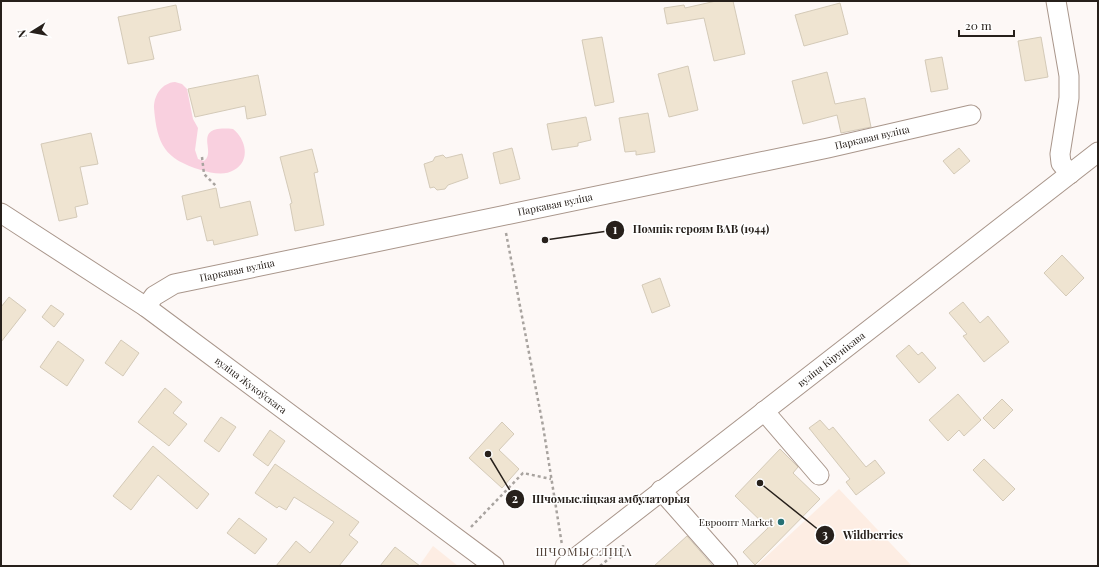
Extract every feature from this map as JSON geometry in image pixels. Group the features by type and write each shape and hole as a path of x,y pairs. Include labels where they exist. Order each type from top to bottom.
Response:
{"street":[{"path":"1056,1 1069,76 1069,98 1060,154 1061,163 1070,174"},
{"name":"Паркавая вуліца","path":"146,307 154,296 174,284 828,148 971,114"},
{"name":"вуліца Кірунікава","path":"564,558 661,490 1098,152"},
{"name":"вуліца Жукоўскага","path":"1,213 146,307 494,566"},
{"path":"764,411 819,475"},
{"path":"661,490 728,566"}],"path":[{"path":"202,157 204,174 216,186"},
{"path":"503,215 564,558"},
{"path":"469,529 523,473 551,479"},
{"path":"600,566 623,547"}],"shaded area":[{"path":"175,82 182,84 187,89 193,119 198,128 195,150 198,159 204,161 207,157 207,140 208,135 212,131 220,129 233,129 241,138 245,150 243,161 234,170 226,173 213,173 201,170 179,161 165,149 155,121 154,103 157,94 163,87"},
{"path":"839,489 912,566 756,566"},
{"path":"433,546 458,566 419,566"}],"building":[{"path":"716,1 733,1 745,54 714,61 704,18 667,24 664,8 684,5 685,8"},
{"path":"840,3 848,34 804,46 795,15"},
{"path":"176,5 181,30 149,37 154,59 128,64 118,17"},
{"path":"602,37 614,102 595,106 582,40"},
{"path":"1041,37 1048,77 1025,81 1018,41"},
{"path":"942,57 948,89 931,92 925,60"},
{"path":"688,66 698,110 669,117 658,74"},
{"path":"827,72 835,104 865,98 871,127 841,133 837,115 803,124 792,81"},
{"path":"258,75 266,115 247,119 245,106 195,117 188,89"},
{"path":"648,113 655,152 636,155 636,151 625,152 619,118"},
{"path":"586,117 591,140 578,143 578,146 552,150 547,124"},
{"path":"91,133 98,164 80,167 88,204 75,207 77,217 59,221 41,144"},
{"path":"512,148 520,179 500,184 493,153"},
{"path":"959,148 970,161 954,174 943,161"},
{"path":"312,149 318,172 314,173 324,225 295,231 290,204 292,203 280,157"},
{"path":"462,154 468,178 448,185 445,189 437,190 434,187 430,188 424,164 433,161 435,157 443,155 446,158"},
{"path":"216,188 220,208 250,201 258,235 214,245 213,240 207,241 201,216 187,220 182,196"},
{"path":"1062,255 1084,278 1066,296 1044,273"},
{"path":"660,278 670,306 652,313 642,285"},
{"path":"9,297 26,310 1,342 1,307"},
{"path":"963,302 980,323 988,316 1009,342 984,362 963,336 967,334 949,313"},
{"path":"51,305 64,314 54,327 42,317"},
{"path":"121,340 139,353 123,376 105,363"},
{"path":"58,341 84,360 67,386 40,367"},
{"path":"909,345 918,355 922,352 936,368 919,383 896,356"},
{"path":"165,388 182,402 173,413 187,424 169,446 138,422"},
{"path":"958,394 981,420 964,436 959,430 948,441 929,420"},
{"path":"1002,399 1013,410 994,429 983,418"},
{"path":"221,417 236,427 219,452 204,441"},
{"path":"820,420 829,430 833,427 866,467 875,460 885,473 856,495 846,482 850,479 809,428"},
{"path":"502,422 514,434 499,450 519,469 502,488 469,458"},
{"path":"270,430 285,441 268,466 253,455"},
{"path":"153,446 209,494 197,509 158,475 131,510 113,496"},
{"path":"780,449 798,467 793,473 820,499 755,565 743,552 768,528 735,496"},
{"path":"984,459 1015,489 1003,501 973,470"},
{"path":"275,464 359,522 349,535 358,542 339,566 276,566 296,541 310,553 334,522 294,497 286,510 279,506 277,508 255,493"},
{"path":"239,518 267,539 255,554 227,533"},
{"path":"687,536 713,566 654,566"},
{"path":"395,547 420,566 380,566"}],"place":[{"name":"Помнік героям ВАВ (1944)","path":"545,240"},
{"name":"Шчомысліцкая амбулаторыя","path":"488,454"},
{"name":"Wildberries","path":"760,483"},
{"name":"Евроопт Market","path":"781,522"}],"district":[{"name":"ШЧОМЫСЛІЦА","path":"584,552"}]}
